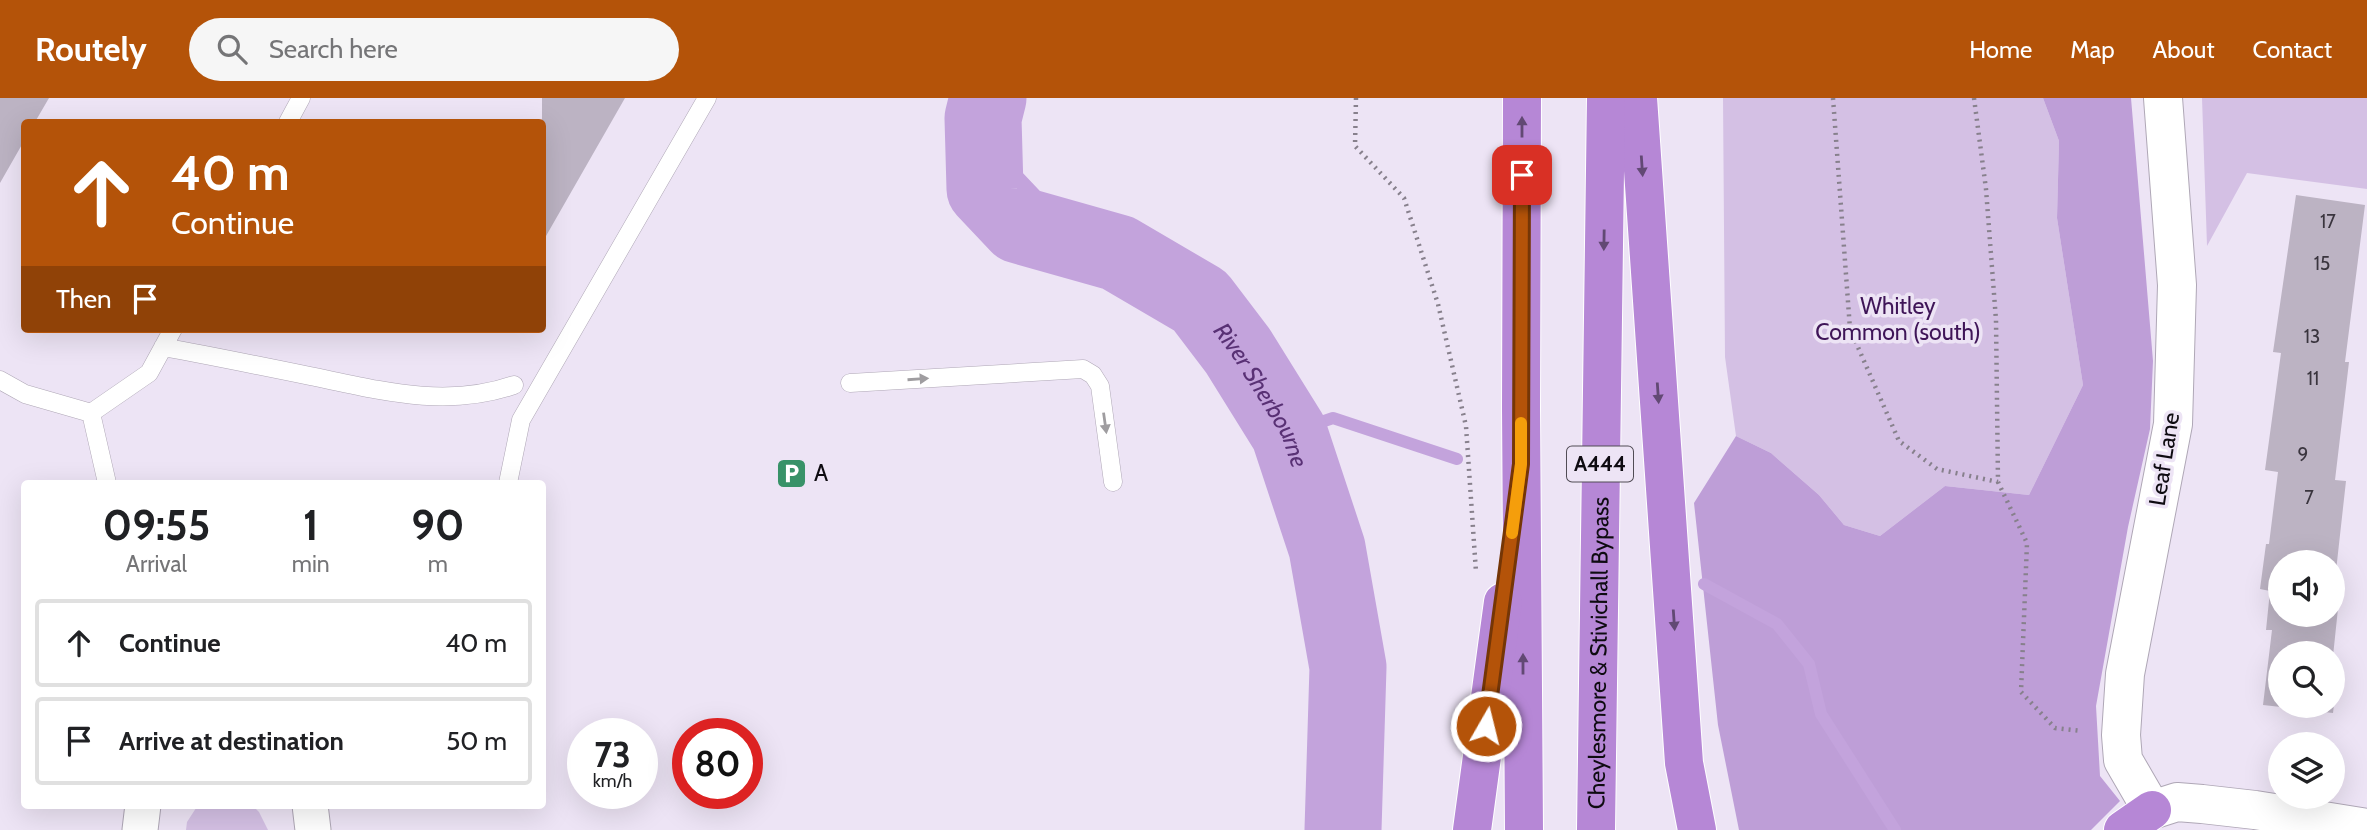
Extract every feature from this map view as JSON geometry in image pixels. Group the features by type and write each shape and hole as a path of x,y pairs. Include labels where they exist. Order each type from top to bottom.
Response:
{"highway":[{"path":"1522,98 1524,830"},
{"name":"Cheylesmore & Stivichall Bypass","path":"1596,830 1606,98"},
{"path":"1638,98 1684,763 1697,830"},
{"path":"1472,830 1521,464"}],"street":[{"name":"Leaf Lane","path":"2137,820 2123,760 2121,735 2125,674 2172,424 2177,285 2162,98"},
{"path":"2137,820 2178,802 2255,810 2367,828"},
{"path":"140,830 143,809"},
{"path":"310,809 313,830"}],"lane":[{"path":"290,119 301,98"},
{"path":"509,480 521,420 708,98"},
{"path":"91,413 149,373 171,333"},
{"path":"163,347 408,396 458,397 494,392 514,385"},
{"path":"850,383 1083,369 1093,375 1100,386 1113,482"},
{"path":"0,380 25,394 91,413"},
{"path":"91,413 106,480"}],"path":[{"path":"1356,98 1355,146 1404,198 1438,304 1466,426 1476,575"},
{"path":"1833,98 1850,329 1899,441 1937,468 1998,482"},
{"path":"1974,98 1986,189 1996,320 1998,482 2027,543 2021,692 2054,728 2121,735"}],"green space":[{"name":"Whitley Common (south)","path":"1723,98 2043,98 2059,141 2057,218 2083,385 2029,495 1945,486 1880,536 1844,525 1819,495 1771,453 1736,436 1725,357"},
{"path":"2202,98 2367,98 2367,189 2247,173 2207,246"},
{"path":"195,809 256,809 268,830 186,830 187,822"}],"shaded area":[{"path":"2043,98 2131,98 2153,361 2150,429 2128,527 2096,706 2100,776 2120,801 2091,830 1739,830 1718,725 1694,503 1736,436 1771,453 1819,495 1844,525 1880,536 1945,486 2029,495 2083,385 2057,218 2059,141"}],"building":[{"path":"0,98 49,98 37,119 21,119 21,146 0,183"},
{"path":"542,98 625,98 546,236 546,119 542,119"},
{"path":"2296,195 2365,205 2345,362 2349,362 2335,480 2346,481 2338,550 2268,550 2268,591 2260,589 2278,472 2265,470 2281,353 2273,352"},
{"path":"2268,610 2268,627 2336,627 2335,641 2271,641 2272,630 2266,630"},
{"path":"2268,663 2268,706 2263,705"}],"waterway":[{"name":"River Sherbourne","path":"988,98 983,118 985,189 1019,225 1118,253 1200,301 1238,351 1289,433 1327,548 1348,667 1343,830"},
{"path":"1289,433 1333,418 1457,459"},
{"path":"1704,584 1777,624 1809,664 1821,714 1895,830"}],"slow traffic":[{"path":"1512,533 1521,464 1521,423"}],"place":[{"name":"A","path":"791,473"}],"route":[{"path":"1486,726 1521,464 1522,175"}]}
